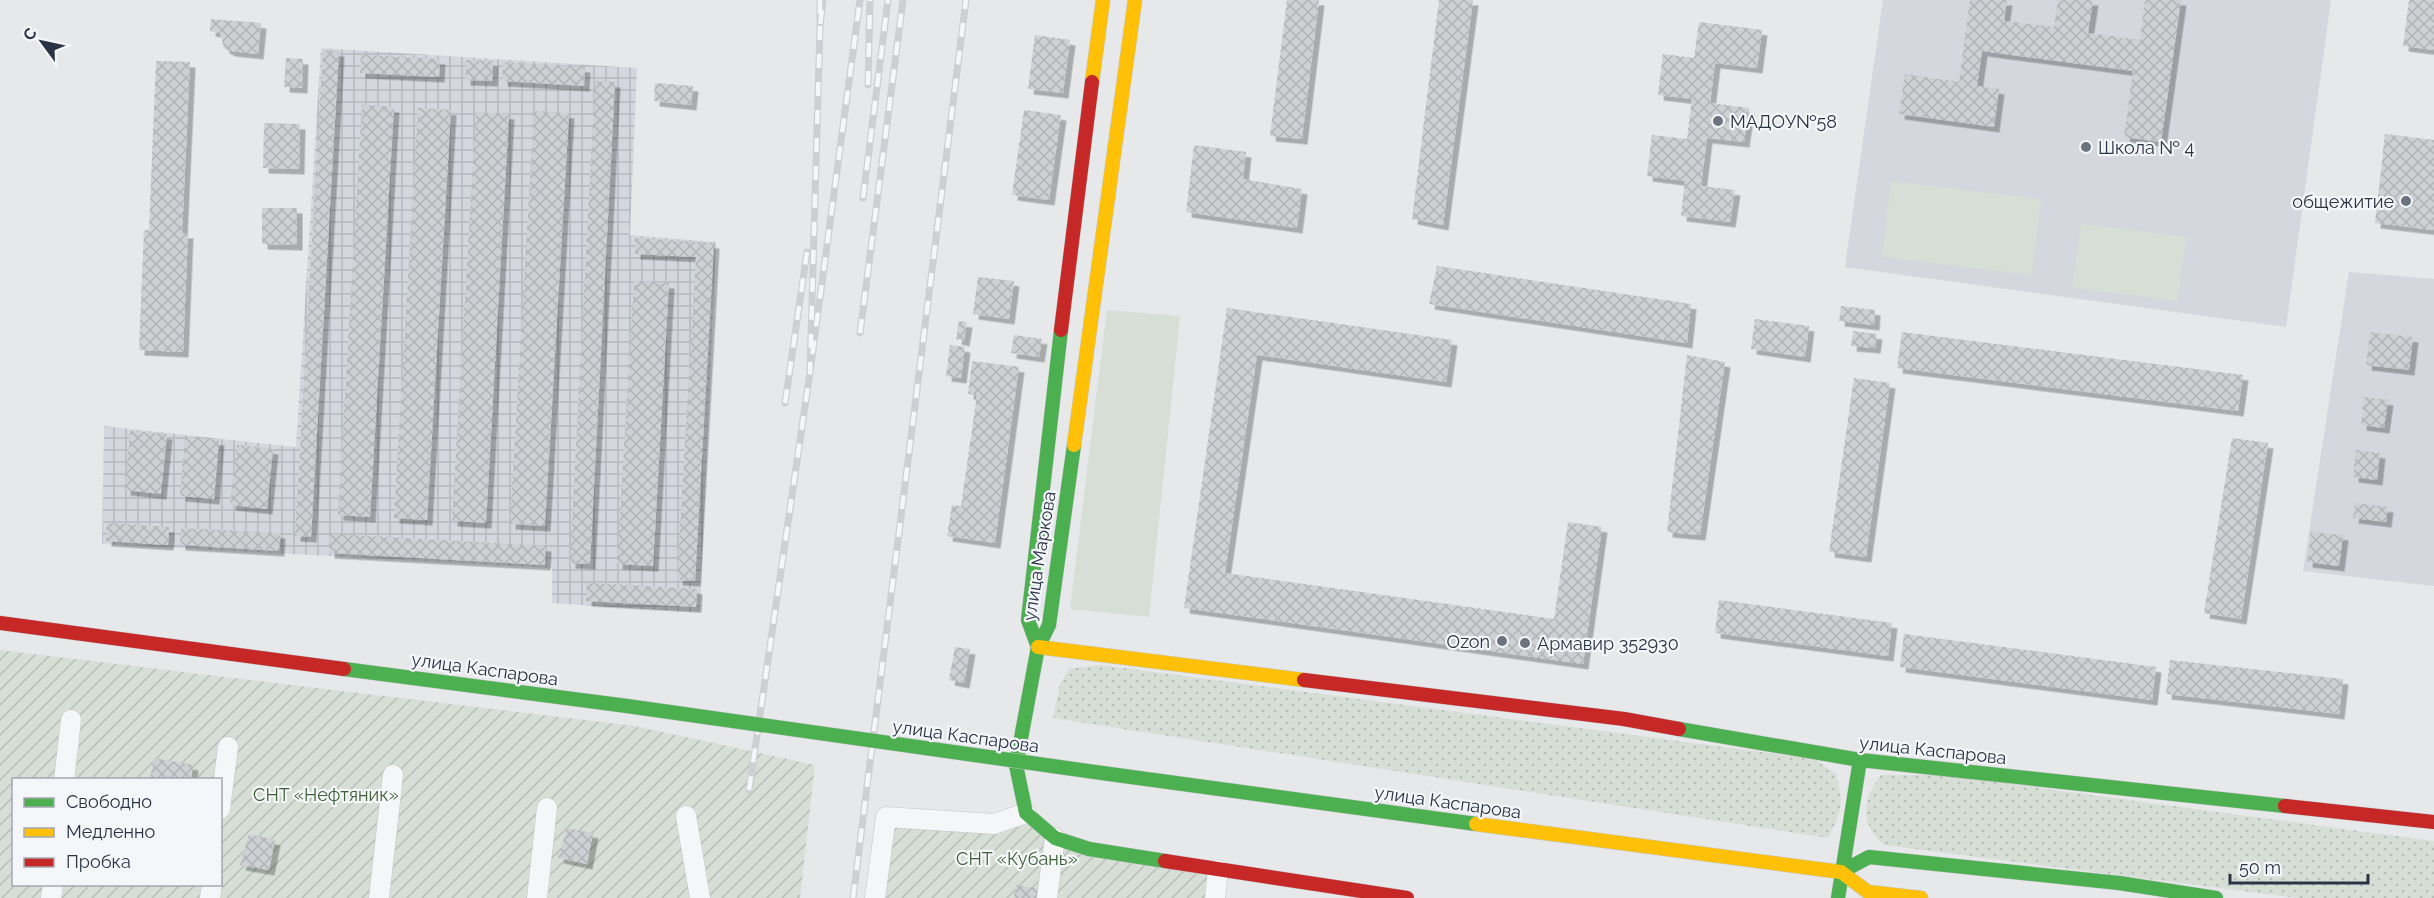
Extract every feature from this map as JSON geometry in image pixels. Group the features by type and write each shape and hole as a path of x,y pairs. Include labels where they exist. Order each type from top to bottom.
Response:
{"main road":[{"name":"улица Маркова","path":"1038,647 1028,620 1102,0"},
{"name":"улица Маркова","path":"1038,647 1049,625 1135,0"},
{"name":"улица Каспарова","path":"0,623 627,706 1756,863 1841,872"},
{"name":"улица Каспарова","path":"1038,647 1624,719 1860,760 2434,822"},
{"path":"1038,647 1016,765 1026,813 1055,838 1089,849 1407,898"},
{"path":"1838,898 1860,760"},
{"path":"1841,872 1869,857 2119,883 2216,898"},
{"path":"1841,872 1868,892 1921,898"}],"street":[{"path":"1087,122 1119,127"},
{"path":"1074,226 1104,229"},
{"path":"64,778 71,720"},
{"path":"222,794 228,747"},
{"path":"379,898 393,775"},
{"path":"537,898 547,808"},
{"path":"875,898 886,817 994,824 1026,813"},
{"path":"686,816 700,898"},
{"path":"1047,898 1055,838"},
{"path":"1215,898 1218,870"}],"shaded area":[{"name":"Школа № 4","path":"1883,0 2331,0 2286,327 1845,267"},
{"path":"321,48 637,68 630,235 716,242 700,613 552,603 552,568 102,544 104,426 296,447"},
{"path":"2349,272 2434,279 2434,586 2303,571"}],"green space":[{"path":"1891,181 2041,199 2032,275 1882,257"},
{"path":"2081,224 2186,237 2178,301 2072,288"},
{"path":"1107,310 1180,316 1149,617 1070,609"},
{"name":"СНТ «Нефтяник»","path":"0,650 635,726 815,765 800,898 0,898"},
{"path":"1101,665 1814,759 1836,774 1841,800 1839,814 1828,838 1053,718 1060,684 1069,669"},
{"path":"1881,775 1942,775 2434,841 2434,898 2298,898 1884,845 1870,828 1866,811 1870,793"},
{"name":"СНТ «Кубань»","path":"1026,813 1055,838 1218,870 1215,898 875,898 886,817 994,824"}],"building":[{"path":"1287,0 1319,0 1302,139 1270,136"},
{"path":"1439,0 1473,0 1443,225 1412,219"},
{"path":"1970,0 2007,0 2004,21 2054,27 2058,0 2093,0 2088,33 2140,40 2145,0 2181,0 2161,142 2124,137 2133,71 1982,51 1977,86 1999,89 1994,127 1899,114 1905,74 1959,82"},
{"path":"2409,0 2434,0 2434,50 2403,46"},
{"path":"211,19 261,23 258,54 230,51 224,48 220,33 210,31"},
{"name":"МАДОУ№58","path":"1699,22 1762,30 1757,68 1715,63 1710,103 1749,108 1744,142 1707,138 1701,186 1735,190 1730,222 1681,216 1685,181 1647,176 1652,135 1687,139 1692,99 1658,95 1663,54 1694,58"},
{"path":"1035,35 1070,40 1063,93 1028,89"},
{"path":"323,50 339,51 311,537 295,536"},
{"path":"361,55 440,59 439,77 360,73"},
{"path":"286,58 303,59 302,88 284,87"},
{"path":"466,60 493,61 492,81 465,80"},
{"path":"156,61 190,62 182,233 188,233 183,352 139,350 144,230 149,230"},
{"path":"503,62 585,67 584,86 502,81"},
{"path":"595,81 615,82 590,564 570,563"},
{"path":"655,83 693,86 691,105 654,101"},
{"path":"362,105 394,107 370,517 338,515"},
{"path":"418,108 451,110 427,520 394,518"},
{"path":"1024,110 1061,115 1049,200 1012,195"},
{"path":"534,111 569,113 545,526 510,524"},
{"path":"476,112 509,114 486,523 452,521"},
{"path":"264,123 300,124 299,169 263,168"},
{"name":"общежитие","path":"2385,134 2434,140 2434,230 2375,223"},
{"path":"1194,145 1246,152 1243,179 1302,189 1297,228 1186,212"},
{"path":"262,208 297,208 297,245 262,244"},
{"path":"635,238 714,243 695,581 677,580 696,257 635,254"},
{"path":"1437,266 1691,304 1687,343 1429,304"},
{"path":"978,277 1014,281 1009,319 973,314"},
{"path":"634,281 669,283 653,566 617,564"},
{"path":"1841,306 1875,310 1874,325 1839,321"},
{"path":"1227,308 1452,340 1446,382 1257,355 1225,573 1554,619 1568,522 1602,527 1583,664 1184,608"},
{"path":"1755,319 1809,326 1805,357 1751,349"},
{"path":"959,321 967,322 964,341 956,339"},
{"path":"1853,331 1877,334 1875,348 1851,346"},
{"path":"1902,332 2243,375 2238,411 1897,368"},
{"path":"2370,332 2413,337 2409,370 2366,365"},
{"path":"1014,335 1042,339 1039,357 1011,353"},
{"path":"950,345 965,347 961,378 946,376"},
{"path":"1687,355 1725,362 1700,535 1667,532"},
{"path":"972,361 1019,367 995,543 947,536 952,505 961,506 977,395 968,394"},
{"path":"1854,378 1890,383 1866,557 1829,552"},
{"path":"2364,397 2388,400 2384,428 2361,425"},
{"path":"130,431 167,434 161,494 125,490"},
{"path":"185,437 219,440 214,499 180,496"},
{"path":"2232,438 2268,443 2241,619 2204,613"},
{"path":"237,445 273,449 267,509 230,505"},
{"path":"2356,450 2380,453 2377,480 2353,477"},
{"path":"2355,503 2388,507 2386,522 2353,518"},
{"path":"107,523 169,527 168,545 106,541"},
{"path":"181,528 280,533 279,551 180,545"},
{"path":"2311,532 2343,535 2339,566 2307,562"},
{"path":"330,534 546,546 545,565 329,553"},
{"path":"587,583 697,589 696,607 586,601"},
{"path":"1719,600 1892,623 1888,656 1715,633"},
{"path":"1904,634 2156,667 2152,700 1900,667"},
{"path":"955,647 970,649 964,683 949,680"},
{"path":"2170,660 2343,679 2339,714 2166,694"},
{"path":"154,758 193,765 191,778 150,778"},
{"path":"567,828 593,833 587,864 558,858"},
{"path":"249,834 275,840 269,870 240,865"},
{"path":"1016,885 1041,889 1039,898 1014,898"}],"railway":[{"path":"820,0 820,26 823,0"},
{"path":"820,26 810,372 860,0"},
{"path":"868,85 870,0"},
{"path":"863,198 888,0"},
{"path":"860,333 903,0"},
{"path":"853,898 966,0"},
{"path":"785,403 807,252"},
{"path":"749,790 810,372"}],"traffic: fast":[{"path":"1038,647 1028,620 1061,330"},
{"path":"1074,445 1049,625 1038,647 1016,765 1026,813 1055,838 1089,849 1165,861"},
{"path":"344,669 627,706"},
{"path":"627,706 1102,773"},
{"path":"1679,729 1860,760 2285,806"},
{"path":"1838,898 1860,760"},
{"path":"1102,773 1476,824"},
{"path":"1841,872 1869,857 2119,883 2216,898"}],"traffic: slow":[{"path":"1092,82 1103,0"},
{"path":"1074,445 1135,0"},
{"path":"1038,647 1304,680"},
{"path":"1476,824 1841,872 1868,892 1921,898"}],"traffic: jam":[{"path":"1061,330 1092,82"},
{"path":"0,623 344,669"},
{"path":"1304,680 1624,719 1679,729"},
{"path":"2285,806 2434,822"},
{"path":"1165,861 1407,898"}],"place":[{"name":"МАДОУ№58","path":"1718,121"},
{"name":"Школа № 4","path":"2086,147"},
{"name":"общежитие","path":"2406,201"},
{"name":"Ozon","path":"1502,641"},
{"name":"Армавир 352930","path":"1525,643"}]}
